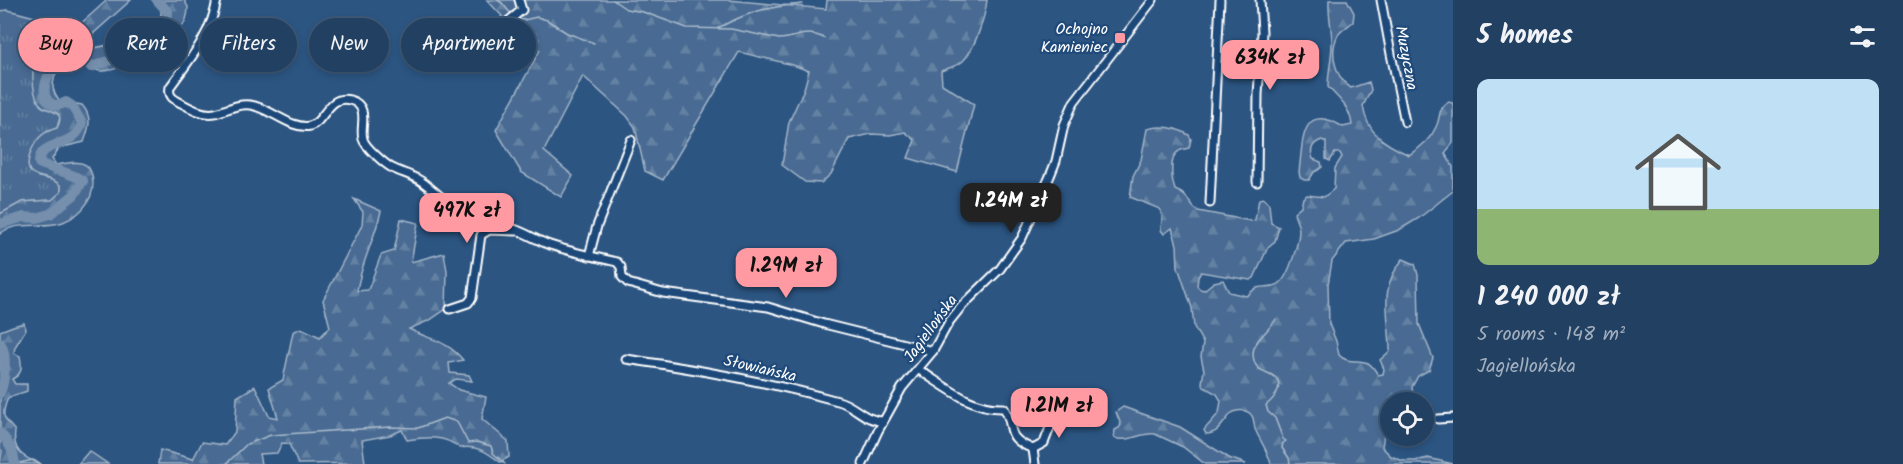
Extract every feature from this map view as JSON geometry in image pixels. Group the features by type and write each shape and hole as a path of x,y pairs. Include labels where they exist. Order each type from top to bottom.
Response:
{"street":[{"path":"217,0 209,27 200,46 170,87 170,96 176,101 205,113 215,113 250,104 266,109 298,126 309,126 316,123 329,106 338,101 349,100 357,105 364,115 363,139 369,148 391,167 420,181 460,212 475,219 508,226 549,245 620,264 622,277 628,283 663,293 768,307 824,324 933,351"},
{"path":"512,18 522,10 519,0"},
{"name":"Jagiellońska","path":"863,464 883,421 902,388 933,351 949,322 961,307 1000,269 1022,238 1056,161 1064,125 1074,102 1153,0"},
{"path":"1210,203 1220,0"},
{"path":"1257,182 1258,95 1262,32 1260,0"},
{"name":"Muzyczna","path":"1381,0 1405,122"},
{"path":"589,256 597,226 631,140"},
{"path":"450,309 468,303 472,297 481,235 489,230 518,231"},
{"name":"Słowiańska","path":"626,359 743,377 841,402 873,421 883,421"},
{"path":"919,370 967,400 982,406 1004,408 1012,433 1033,449"},
{"path":"1033,449 1044,444 1059,402 1072,400"},
{"path":"1438,419 1453,418"},
{"path":"1033,449 1035,464"}],"green space":[{"path":"107,0 131,0 111,18 105,18 105,23 93,35 93,18 87,18"},
{"path":"152,0 184,0 188,13 186,18 159,18 161,11"},
{"path":"487,0 728,0 826,9 827,0 987,0 972,49 963,61 941,71 942,84 974,104 957,172 908,158 915,140 905,132 890,135 871,134 849,139 831,174 821,183 805,182 782,165 789,122 804,89 809,71 739,52 663,180 645,171 635,127 627,116 583,76 544,151 573,176 561,197 521,172 496,130 528,72 536,72 536,57 540,50 536,48 536,18 501,18 502,16"},
{"path":"1329,0 1347,0 1354,13 1353,22 1339,33 1335,42 1335,64 1345,84 1351,88 1369,82 1371,90 1363,106 1368,124 1378,137 1409,155 1421,146 1434,131 1444,105 1448,102 1453,103 1453,143 1445,153 1453,167 1453,191 1419,218 1399,230 1374,239 1346,243 1332,261 1328,284 1329,324 1339,355 1349,360 1368,363 1378,375 1383,374 1384,369 1380,360 1390,351 1387,293 1390,282 1403,259 1415,264 1418,275 1419,324 1433,358 1429,370 1418,376 1412,387 1413,392 1380,392 1380,446 1391,456 1403,461 1428,458 1453,464 1271,464 1255,429 1252,416 1242,410 1233,412 1218,430 1206,434 1204,430 1219,413 1221,401 1217,394 1204,387 1202,383 1203,343 1194,327 1192,308 1178,267 1177,245 1172,228 1164,234 1161,230 1160,209 1130,197 1133,176 1141,160 1147,129 1168,128 1189,135 1191,139 1189,148 1182,149 1173,158 1172,175 1175,190 1184,195 1198,211 1251,221 1255,220 1259,199 1263,198 1269,204 1271,223 1279,227 1275,241 1268,247 1254,278 1250,280 1201,272 1197,286 1204,290 1214,282 1223,280 1229,292 1246,296 1260,287 1275,286 1280,283 1290,266 1299,235 1294,212 1301,206 1303,198 1307,195 1324,197 1334,189 1335,168 1342,157 1340,153 1335,153 1330,161 1326,159 1326,142 1319,141 1311,152 1313,159 1321,162 1322,167 1314,172 1309,180 1300,177 1306,128 1311,122 1319,119 1329,120 1343,127 1352,125 1346,108 1328,87 1332,43"},
{"path":"8,10 38,18 18,18 18,72 34,72 40,105 60,117 57,128 46,132 38,177 57,181 61,186 61,192 52,200 22,202 0,214 0,11"},
{"path":"105,46 105,71 93,68 93,47"},
{"path":"33,72 56,72 53,88 59,101 82,105 88,114 89,123 84,142 59,148 52,159 56,165 77,162 87,166 92,175 92,190 87,203 70,219 56,224 13,227 0,234 0,214 22,202 52,200 61,192 61,186 56,182 31,173 29,168 28,160 37,141 45,133 57,128 60,121 58,114 39,103"},
{"path":"354,199 381,211 357,291 368,290 381,255 394,251 401,219 418,223 411,262 444,253 447,271 446,309 430,320 409,329 451,348 463,360 449,363 450,373 469,375 472,381 456,379 449,383 459,390 486,397 482,419 508,441 509,457 500,462 481,450 460,448 441,439 407,440 402,430 390,435 362,440 365,463 298,464 289,444 282,443 277,453 259,454 261,464 158,464 160,450 193,459 202,442 225,445 235,432 237,397 255,386 269,416 278,418 269,388 283,380 293,332 301,328 320,337 330,327 323,300 362,225 363,212"},
{"path":"24,323 26,329 14,353 20,356 21,370 12,379 15,384 27,384 27,391 8,398 4,417 15,431 15,444 20,453 41,464 0,464 2,451 0,449 0,331"},
{"path":"1123,407 1180,427 1229,458 1246,464 1205,464 1183,447 1155,434 1125,439 1114,438 1115,430 1121,425 1116,412"},
{"path":"89,451 108,464 78,464"}],"waterway":[{"path":"0,224 24,217 37,218 50,214 74,195 83,181 39,163 45,150 73,137 82,123 72,106 66,102 54,105 45,95 47,80 55,64 71,47 80,52 91,67 127,54 151,42 166,23 168,12 157,0"},
{"path":"497,0 511,14"},
{"path":"613,0 626,9 643,12 687,28 731,29 779,39 806,34 824,38"},
{"path":"718,28 759,11 803,4"},
{"path":"533,18 547,20 567,33 594,43"},
{"path":"1276,319 1256,344 1253,354 1258,368 1278,381 1277,392 1266,405 1286,441 1282,448 1290,464"},
{"path":"0,342 3,347 5,368 0,393"},
{"path":"226,464 247,444 271,435 390,427 418,428 445,418 457,422 468,443 477,442 491,446 493,453 505,464"},
{"path":"0,433 14,455 15,464"},
{"path":"15,464 33,460 41,464"}],"place":[{"name":"Ochojno Kamieniec","path":"1120,38"}]}
